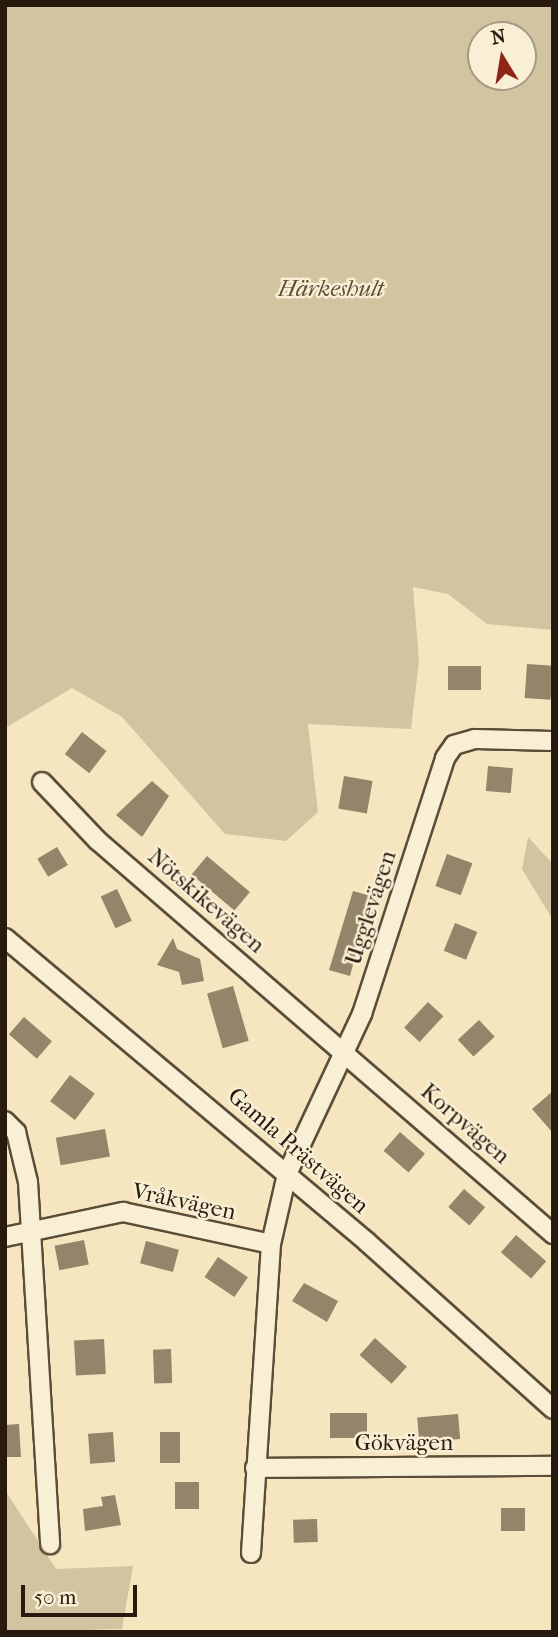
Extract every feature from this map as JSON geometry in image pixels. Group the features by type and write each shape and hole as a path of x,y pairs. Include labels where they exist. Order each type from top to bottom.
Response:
{"street":[{"name":"Ugglevägen","path":"287,1174 362,1014 445,758 454,745 475,739 553,741"},
{"name":"Nötskikevägen","path":"42,782 97,839 345,1051"},
{"name":"Gamla Prästvägen","path":"5,937 287,1174 553,1409"},
{"name":"Korpvägen","path":"345,1051 553,1234"},
{"path":"5,1121 16,1132 29,1182 27,1231 50,1544"},
{"path":"251,1553 271,1244 287,1174"},
{"name":"Vråkvägen","path":"5,1237 123,1212 271,1244"},
{"name":"Gökvägen","path":"256,1468 553,1466"}],"green space":[{"name":"Härkeshult","path":"5,5 553,5 553,630 487,624 448,594 413,587 419,661 411,729 308,724 318,812 286,841 225,834 122,717 72,688 5,728"},
{"path":"528,837 553,864 553,920 522,869"},
{"path":"5,1490 56,1569 133,1566 122,1629 5,1632"}],"building":[{"path":"527,664 553,666 551,700 525,698"},
{"path":"448,666 481,666 481,690 448,690"},
{"path":"82,732 106,751 89,773 65,754"},
{"path":"488,766 513,768 511,793 486,791"},
{"path":"344,776 373,781 367,814 338,808"},
{"path":"152,781 169,796 142,837 116,815"},
{"path":"57,847 68,865 48,877 37,859"},
{"path":"447,854 472,863 461,895 435,886"},
{"path":"207,856 250,892 234,910 192,874"},
{"path":"117,889 132,921 115,928 101,897"},
{"path":"353,891 378,898 372,920 365,919 350,976 329,970"},
{"path":"455,923 477,932 466,960 444,951"},
{"path":"173,938 177,949 200,959 204,981 182,985 179,972 157,965"},
{"path":"233,986 249,1041 223,1048 207,993"},
{"path":"428,1002 443,1016 419,1042 404,1028"},
{"path":"24,1017 52,1041 37,1059 9,1034"},
{"path":"479,1020 495,1037 473,1057 458,1040"},
{"path":"70,1075 95,1094 75,1120 50,1101"},
{"path":"553,1091 553,1133 532,1109"},
{"path":"105,1129 110,1157 61,1165 56,1138"},
{"path":"400,1132 425,1154 409,1173 384,1151"},
{"path":"464,1189 485,1207 469,1225 448,1207"},
{"path":"516,1235 546,1261 531,1279 501,1252"},
{"path":"84,1240 89,1265 59,1270 55,1246"},
{"path":"146,1241 179,1250 173,1272 140,1263"},
{"path":"218,1257 248,1277 234,1297 205,1277"},
{"path":"304,1283 338,1301 327,1322 292,1301"},
{"path":"375,1338 407,1367 392,1384 360,1355"},
{"path":"104,1339 106,1374 76,1376 74,1341"},
{"path":"171,1349 172,1383 154,1384 153,1350"},
{"path":"330,1413 367,1413 367,1438 330,1438"},
{"path":"458,1414 460,1439 419,1442 417,1418"},
{"path":"19,1424 21,1457 5,1457 5,1425"},
{"path":"113,1432 115,1462 90,1464 88,1434"},
{"path":"160,1432 180,1432 180,1463 160,1463"},
{"path":"175,1482 199,1482 199,1509 175,1509"},
{"path":"115,1495 121,1525 85,1531 83,1509 103,1506 101,1497"},
{"path":"501,1508 525,1508 525,1531 501,1531"},
{"path":"317,1519 318,1542 294,1543 293,1520"}]}
